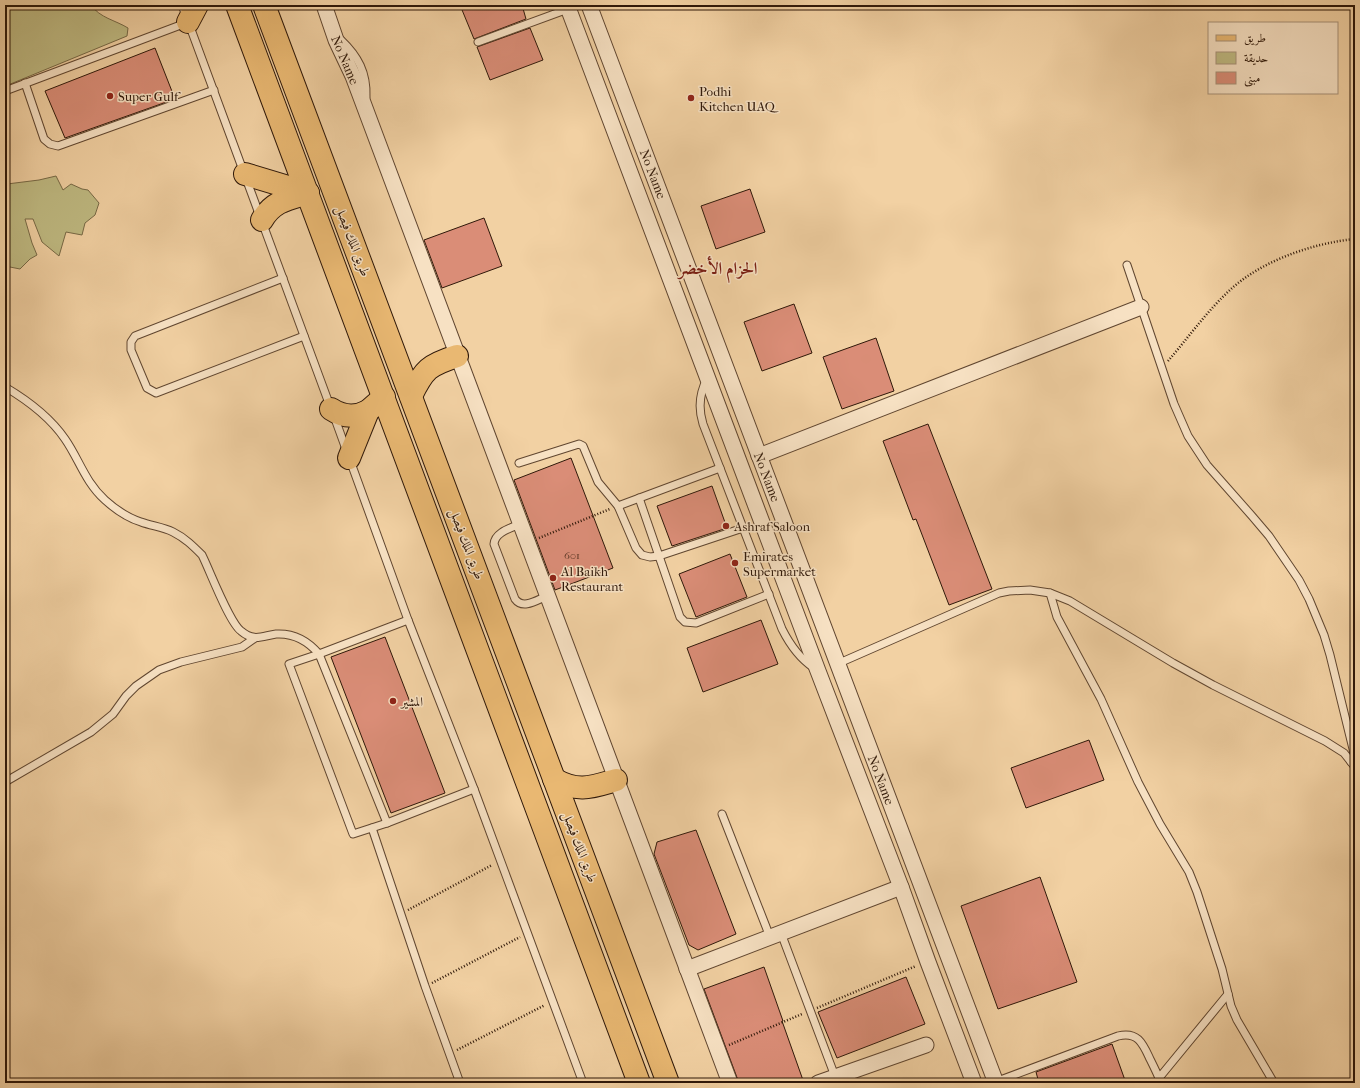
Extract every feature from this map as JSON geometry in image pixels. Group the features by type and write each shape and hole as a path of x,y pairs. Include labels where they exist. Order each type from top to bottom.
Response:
{"main road":[{"name":"طريق الملك فيصل","path":"237,5 308,194 376,404 634,1079"},
{"name":"طريق الملك فيصل","path":"264,5 668,1083"},
{"path":"246,174 308,194"},
{"path":"262,220 269,209 280,202 308,194"},
{"path":"411,396 419,380 429,368 442,361 457,356"},
{"path":"331,409 343,415 356,416 376,404"},
{"path":"349,458 376,404"},
{"path":"554,778 570,786 578,788 594,787 616,780"}],"street":[{"name":"No Name","path":"324,5 339,47 350,68 730,1083"},
{"name":"No Name","path":"589,5 996,1082"},
{"name":"No Name","path":"567,7 974,1083"},
{"path":"759,456 1141,307"},
{"path":"687,969 901,887"},
{"path":"818,1083 836,1080 926,1045"}],"lane":[{"path":"478,42 567,7"},
{"path":"5,91 189,11 214,90 408,620 474,789 583,1083"},
{"path":"25,83 44,139 50,144 58,146 214,90"},
{"path":"1127,265 1181,420 1197,451 1220,481 1269,536 1299,580 1309,599 1324,635 1330,655 1354,752 1353,764"},
{"path":"283,278 135,336 131,342 131,350 147,388 156,393 304,336"},
{"path":"707,379 703,386 699,401 700,416 788,641 796,653 806,663 818,671"},
{"path":"5,387 56,427 71,449 89,481 105,500 119,511 132,518 173,532 193,546 202,555 233,622 242,633 255,638 281,634 289,635 304,640 319,654 387,823"},
{"path":"519,463 579,444 582,445 598,482 618,506 636,548 642,555 650,558 743,528"},
{"path":"618,506 720,468"},
{"path":"639,498 680,617 685,622 696,623 769,594"},
{"path":"520,524 499,534 495,540 496,547 515,599 520,605 524,605 547,596"},
{"path":"837,664 998,593 1030,590 1050,593 1070,601 1173,663 1213,685 1335,746 1353,764"},
{"path":"1050,593 1057,616 1101,699 1138,782 1157,818 1189,872 1222,969 1228,994 1237,1020 1274,1083"},
{"path":"408,620 289,664 353,834 387,823 474,789"},
{"path":"5,782 91,732 113,714 126,696 136,686 159,670 181,662 242,647 255,638"},
{"path":"722,814 810,1011 836,1080"},
{"path":"372,828 425,986 460,1083"},
{"path":"996,1082 1118,1036 1127,1035 1136,1038 1143,1044 1160,1080 1228,994"}],"path":[{"path":"1162,369 1216,304 1230,289 1245,278 1292,254 1326,244 1355,239"},
{"path":"527,543 618,506"},
{"path":"401,914 500,861"},
{"path":"425,986 528,934"},
{"path":"718,1050 928,962"},
{"path":"450,1054 553,1001"}],"green space":[{"path":"5,5 91,5 103,16 128,28 127,36 8,85 5,84"},
{"path":"56,176 63,190 71,184 88,190 99,203 95,215 85,223 82,235 66,232 59,256 42,242 33,219 25,219 37,255 30,259 20,269 5,266 5,185"}],"building":[{"path":"460,5 522,5 526,19 474,39"},
{"path":"530,28 543,60 490,80 477,47"},
{"name":"Super Gulf","path":"155,48 175,99 65,138 45,91"},
{"path":"750,189 765,232 716,249 701,206"},
{"path":"484,218 502,266 442,288 424,240"},
{"path":"794,304 812,353 762,371 744,322"},
{"path":"876,338 894,391 842,409 823,357"},
{"path":"928,424 992,589 949,605 916,519 913,520 883,441"},
{"path":"571,458 613,568 555,590 514,480"},
{"path":"712,486 727,528 672,546 657,506"},
{"path":"730,554 747,597 696,617 679,574"},
{"path":"761,620 778,664 703,692 687,648"},
{"path":"385,637 445,793 391,813 331,657"},
{"path":"1089,740 1104,780 1026,808 1011,768"},
{"path":"696,830 736,934 698,950 689,945 654,854 657,842"},
{"path":"1040,877 1077,982 998,1009 961,906"},
{"path":"764,967 804,1083 739,1083 704,989"},
{"path":"906,977 925,1024 837,1058 818,1012"},
{"path":"1112,1044 1126,1083 1039,1083 1036,1072"}],"place":[{"name":"Super Gulf","path":"110,96"},
{"name":"Podhi Kitchen UAQ","path":"691,98"},
{"name":"Ashraf Saloon","path":"726,526"},
{"name":"Emirates Supermarket","path":"735,563"},
{"name":"Al Baikh Restaurant","path":"553,578"},
{"name":"المشير","path":"393,701"}],"district":[{"name":"الحزام الأخضر","path":"718,268"}]}
